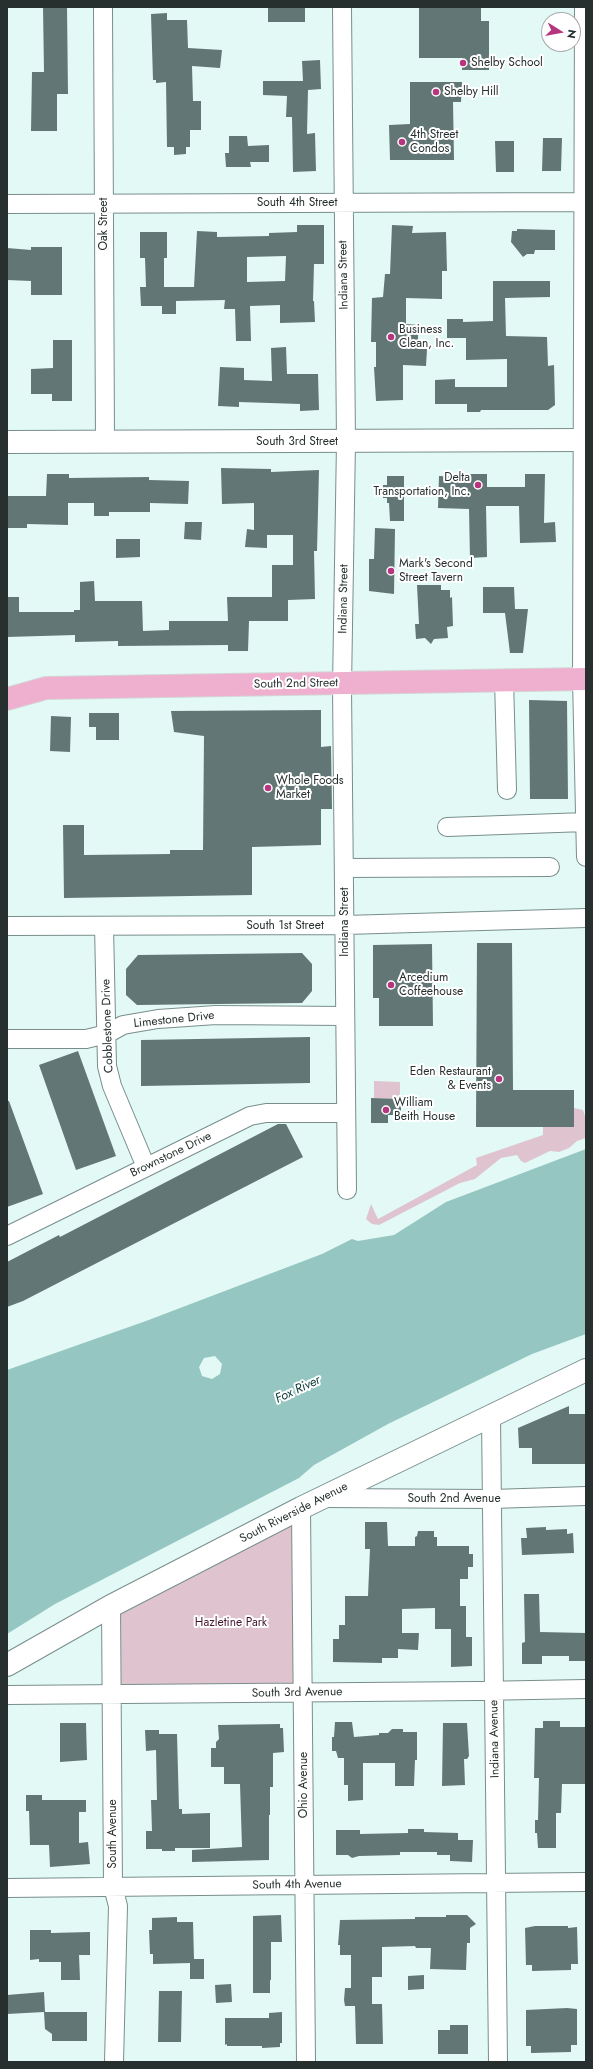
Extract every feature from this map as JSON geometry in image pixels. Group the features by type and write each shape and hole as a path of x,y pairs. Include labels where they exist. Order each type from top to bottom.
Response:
{"main road":[{"name":"South 2nd Street","path":"7,699 46,688 584,679"}],"street":[{"name":"Oak Street","path":"103,7 105,442"},
{"name":"Indiana Street","path":"342,7 346,442 342,683 345,868 345,1113 347,1190"},
{"path":"584,7 584,679 586,857"},
{"name":"South 4th Street","path":"7,204 585,202"},
{"name":"South 3rd Street","path":"7,442 585,440"},
{"path":"504,680 507,790"},
{"path":"447,827 585,822"},
{"path":"345,868 550,867"},
{"name":"South 1st Street","path":"7,926 345,926 586,918"},
{"name":"Cobblestone Drive","path":"104,926 108,1034 107,1066 112,1086 146,1168"},
{"name":"Limestone Drive","path":"7,1039 86,1039 108,1034 123,1025 158,1020 216,1015 345,1016"},
{"name":"Brownstone Drive","path":"7,1236 250,1116 266,1113 345,1113"},
{"name":"South Riverside Avenue","path":"7,1665 111,1606 301,1508 586,1370"},
{"name":"Indiana Avenue","path":"491,1416 498,2062"},
{"name":"South 2nd Avenue","path":"322,1498 492,1499 586,1496"},
{"name":"Ohio Avenue","path":"301,1508 306,2062"},
{"name":"South Avenue","path":"111,1606 113,1887 118,1906 114,2062"},
{"name":"South 3rd Avenue","path":"7,1694 112,1695 586,1689"},
{"name":"South 4th Avenue","path":"7,1888 586,1882"}],"green space":[{"path":"374,1081 400,1082 400,1099 374,1098"},
{"path":"574,1108 583,1110 586,1120 586,1138 577,1141 569,1148 559,1152 550,1151 525,1163 521,1161 517,1155 501,1158 475,1179 460,1183 379,1225 372,1224 366,1219 371,1204 378,1219 477,1165 476,1158 543,1135 543,1127"},
{"name":"Hazletine Park","path":"296,1517 299,1690 117,1690 115,1605"}],"water":[{"name":"Fox River","path":"586,1149 586,1334 532,1354 388,1424 314,1465 299,1478 55,1604 7,1634 7,1370 146,1321 322,1254 352,1239 358,1241 394,1235 446,1202","holes":["215,1356 222,1364 220,1374 212,1379 202,1376 199,1367 204,1358"]}],"building":[{"path":"43,7 67,7 68,94 57,94 57,131 31,131 32,72 44,72"},
{"path":"268,7 305,7 305,22 268,22"},
{"path":"419,7 481,7 481,21 489,21 489,70 462,70 462,58 419,58"},
{"path":"167,13 167,20 187,20 188,48 222,50 220,68 192,66 193,101 201,101 201,130 190,130 190,147 186,147 186,154 174,155 174,147 167,147 166,82 156,83 156,80 153,80 151,14"},
{"path":"320,60 321,89 308,90 307,134 315,133 316,171 293,172 292,117 286,117 287,96 263,95 263,81 303,81 302,61"},
{"path":"410,82 462,82 461,102 453,102 454,160 390,160 389,125 410,124"},
{"path":"229,136 247,136 248,146 269,145 269,162 250,162 251,167 226,167 225,153 229,153"},
{"path":"543,138 562,138 561,171 542,171"},
{"path":"495,141 514,141 514,172 496,172"},
{"path":"297,225 324,225 324,264 314,264 313,301 315,322 280,323 280,305 250,306 251,341 236,341 235,309 224,309 225,300 176,301 176,314 162,314 162,306 141,306 140,287 146,287 145,258 140,258 140,232 167,232 167,258 164,258 164,287 194,287 197,231 217,232 217,237 269,236 269,233 297,232","holes":["286,256 285,281 247,282 247,257"]},
{"path":"392,225 413,226 412,233 446,232 447,271 442,271 442,299 406,298 406,324 418,325 418,349 427,349 426,366 403,365 403,400 376,401 374,367 376,367 376,342 371,342 372,298 383,297 385,274 390,274"},
{"path":"517,229 555,230 555,250 535,250 534,254 527,254 523,257 511,242 512,231 517,231"},
{"path":"31,247 62,247 62,295 31,295 31,281 7,280 7,248 31,250"},
{"path":"493,281 550,281 550,297 505,298 506,336 547,337 548,366 554,365 555,405 548,410 481,410 480,412 467,412 467,404 435,404 435,380 455,379 455,387 507,387 507,359 466,360 466,338 447,338 447,319 463,319 463,322 493,321"},
{"path":"53,340 72,340 72,401 52,401 52,394 31,394 31,369 53,368"},
{"path":"286,347 287,374 318,374 319,410 300,411 300,404 239,402 239,407 218,406 220,367 244,368 244,380 272,381 271,348"},
{"path":"221,468 271,469 271,472 319,470 317,551 314,551 315,599 288,600 288,621 249,621 248,651 228,651 228,645 118,646 118,641 75,642 75,635 7,637 7,597 19,597 19,612 74,612 74,610 80,610 80,582 94,581 95,601 142,601 143,631 169,630 169,621 228,621 227,597 272,597 272,565 293,565 293,535 267,535 267,548 245,547 247,529 254,530 254,503 222,504"},
{"path":"47,474 69,474 69,478 149,477 149,480 189,481 188,504 150,503 150,512 109,512 109,516 94,516 94,503 68,503 68,525 27,524 27,528 7,528 7,496 46,496"},
{"path":"469,474 487,474 487,487 525,487 525,474 545,474 544,523 555,522 556,542 520,543 519,506 486,506 487,557 470,558 469,509 438,508 439,476 469,477"},
{"path":"387,476 404,476 404,521 390,521 389,503 387,503 387,498 383,498 383,485 387,485"},
{"path":"185,522 202,522 201,540 184,539"},
{"path":"375,528 395,529 394,594 369,591 369,559 374,559"},
{"path":"116,539 140,539 140,557 116,558"},
{"path":"417,585 441,585 441,590 450,590 450,598 452,597 453,626 447,627 448,638 434,639 431,644 425,638 416,639 415,624 419,624"},
{"path":"483,587 514,587 515,609 528,609 523,653 510,653 505,613 483,613"},
{"path":"529,700 567,701 568,799 530,799"},
{"name":"Whole Foods Market","path":"321,710 321,747 331,746 332,809 321,809 321,845 252,847 252,895 64,898 63,825 84,825 84,855 170,854 170,850 203,850 204,736 174,732 171,711"},
{"path":"89,713 119,713 119,740 96,740 96,727 89,727"},
{"path":"51,716 71,717 70,752 50,751"},
{"path":"477,943 512,943 513,1090 574,1090 574,1127 476,1127"},
{"path":"432,944 433,1026 379,1026 379,998 373,998 373,945"},
{"path":"302,953 312,964 312,991 302,1003 137,1005 126,995 126,969 138,955"},
{"path":"310,1037 310,1083 141,1086 141,1040"},
{"path":"78,1051 116,1156 76,1170 39,1065"},
{"name":"William Beith House","path":"371,1098 401,1099 401,1115 388,1115 388,1123 371,1123"},
{"path":"7,1101 9,1101 43,1194 7,1207"},
{"path":"278,1124 286,1124 303,1157 23,1301 7,1307 7,1262 59,1235 60,1237"},
{"path":"569,1406 569,1414 585,1414 586,1464 532,1464 532,1448 519,1448 518,1428"},
{"path":"365,1522 387,1522 388,1546 415,1546 415,1537 417,1536 418,1531 434,1531 434,1537 437,1537 437,1546 469,1546 469,1554 473,1554 473,1567 468,1567 468,1579 460,1579 460,1606 466,1606 466,1637 472,1637 472,1666 451,1667 451,1629 435,1629 435,1608 402,1609 402,1633 419,1633 418,1650 398,1649 398,1658 382,1658 382,1663 333,1662 333,1639 339,1639 339,1625 345,1625 345,1596 368,1596 370,1549 365,1549"},
{"path":"546,1527 546,1530 567,1529 567,1534 573,1533 574,1553 522,1555 521,1538 527,1538 526,1528"},
{"path":"524,1594 539,1594 540,1632 586,1633 585,1661 569,1661 569,1656 542,1656 542,1664 522,1664 522,1643 525,1642"},
{"path":"543,1721 560,1721 560,1727 586,1727 586,1784 562,1784 561,1813 556,1813 556,1848 538,1848 537,1833 535,1833 535,1820 538,1820 539,1778 534,1778 535,1728 543,1728"},
{"path":"335,1722 352,1722 354,1737 379,1735 379,1733 388,1733 392,1729 403,1729 403,1732 417,1732 417,1760 415,1760 414,1786 395,1786 395,1763 363,1763 363,1800 348,1801 348,1785 344,1785 344,1758 338,1758 336,1751 332,1751 332,1737 334,1737"},
{"path":"60,1723 86,1723 87,1760 60,1762"},
{"path":"443,1723 467,1723 469,1756 467,1759 464,1759 465,1785 442,1786"},
{"path":"280,1724 280,1728 283,1728 284,1752 273,1753 273,1787 270,1787 269,1860 192,1862 192,1850 242,1847 240,1784 224,1784 224,1767 211,1767 211,1748 216,1748 216,1742 219,1739 218,1725"},
{"path":"145,1730 159,1730 159,1734 177,1734 179,1809 182,1809 182,1814 210,1813 210,1848 175,1848 175,1851 146,1849 146,1831 152,1831 151,1800 157,1800 156,1750 146,1751"},
{"path":"26,1795 42,1795 42,1800 86,1800 86,1812 79,1812 79,1843 88,1842 90,1864 50,1867 49,1845 30,1845 29,1811 26,1811"},
{"path":"408,1829 424,1829 424,1832 458,1833 458,1840 473,1840 472,1862 450,1861 450,1855 437,1855 437,1852 400,1852 400,1855 359,1856 352,1858 348,1855 336,1855 336,1830 360,1830 360,1834 408,1833"},
{"path":"281,1915 282,1942 271,1942 270,1993 253,1993 253,1916"},
{"path":"446,1915 467,1915 476,1924 470,1928 470,1943 467,1943 466,1970 430,1969 431,1948 416,1948 415,1946 382,1947 382,1977 372,1977 372,2004 382,2004 383,2044 356,2044 355,2006 345,2006 344,2000 345,1988 351,1988 351,1955 340,1955 340,1945 338,1945 340,1920 415,1919 415,1917 446,1917"},
{"path":"177,1917 177,1922 193,1922 194,1959 204,1959 204,1979 190,1979 190,1963 153,1964 153,1954 150,1954 149,1930 152,1930 152,1918"},
{"path":"535,1926 568,1926 568,1928 577,1927 578,1964 571,1964 571,1970 532,1971 532,1965 526,1965 525,1928"},
{"path":"30,1930 51,1930 51,1933 90,1932 90,1955 79,1955 80,1980 61,1980 61,1962 39,1962 39,1959 30,1960"},
{"path":"424,1975 424,1989 408,1990 408,1976"},
{"path":"231,1984 232,2002 216,2003 215,1985"},
{"path":"159,1991 182,1991 181,2042 158,2042"},
{"path":"44,1992 45,2012 87,2012 87,2041 52,2041 52,2034 45,2029 44,2012 7,2014 7,1995"},
{"path":"577,2009 577,2045 571,2045 571,2052 531,2053 531,2046 526,2046 526,2010"},
{"path":"282,2012 282,2043 280,2043 280,2047 262,2048 262,2046 225,2045 225,2018 269,2018 269,2013"},
{"path":"450,2025 468,2025 468,2054 438,2054 438,2030 450,2030"}],"place":[{"name":"Shelby School","path":"463,63"},
{"name":"Shelby Hill","path":"436,92"},
{"name":"4th Street Condos","path":"402,142"},
{"name":"Business Clean, Inc.","path":"391,337"},
{"name":"Delta Transportation, Inc.","path":"478,485"},
{"name":"Mark's Second Street Tavern","path":"391,571"},
{"name":"Whole Foods Market","path":"268,788"},
{"name":"Arcedium Coffeehouse","path":"391,985"},
{"name":"Eden Restaurant & Events","path":"499,1079"},
{"name":"William Beith House","path":"386,1110"}]}
